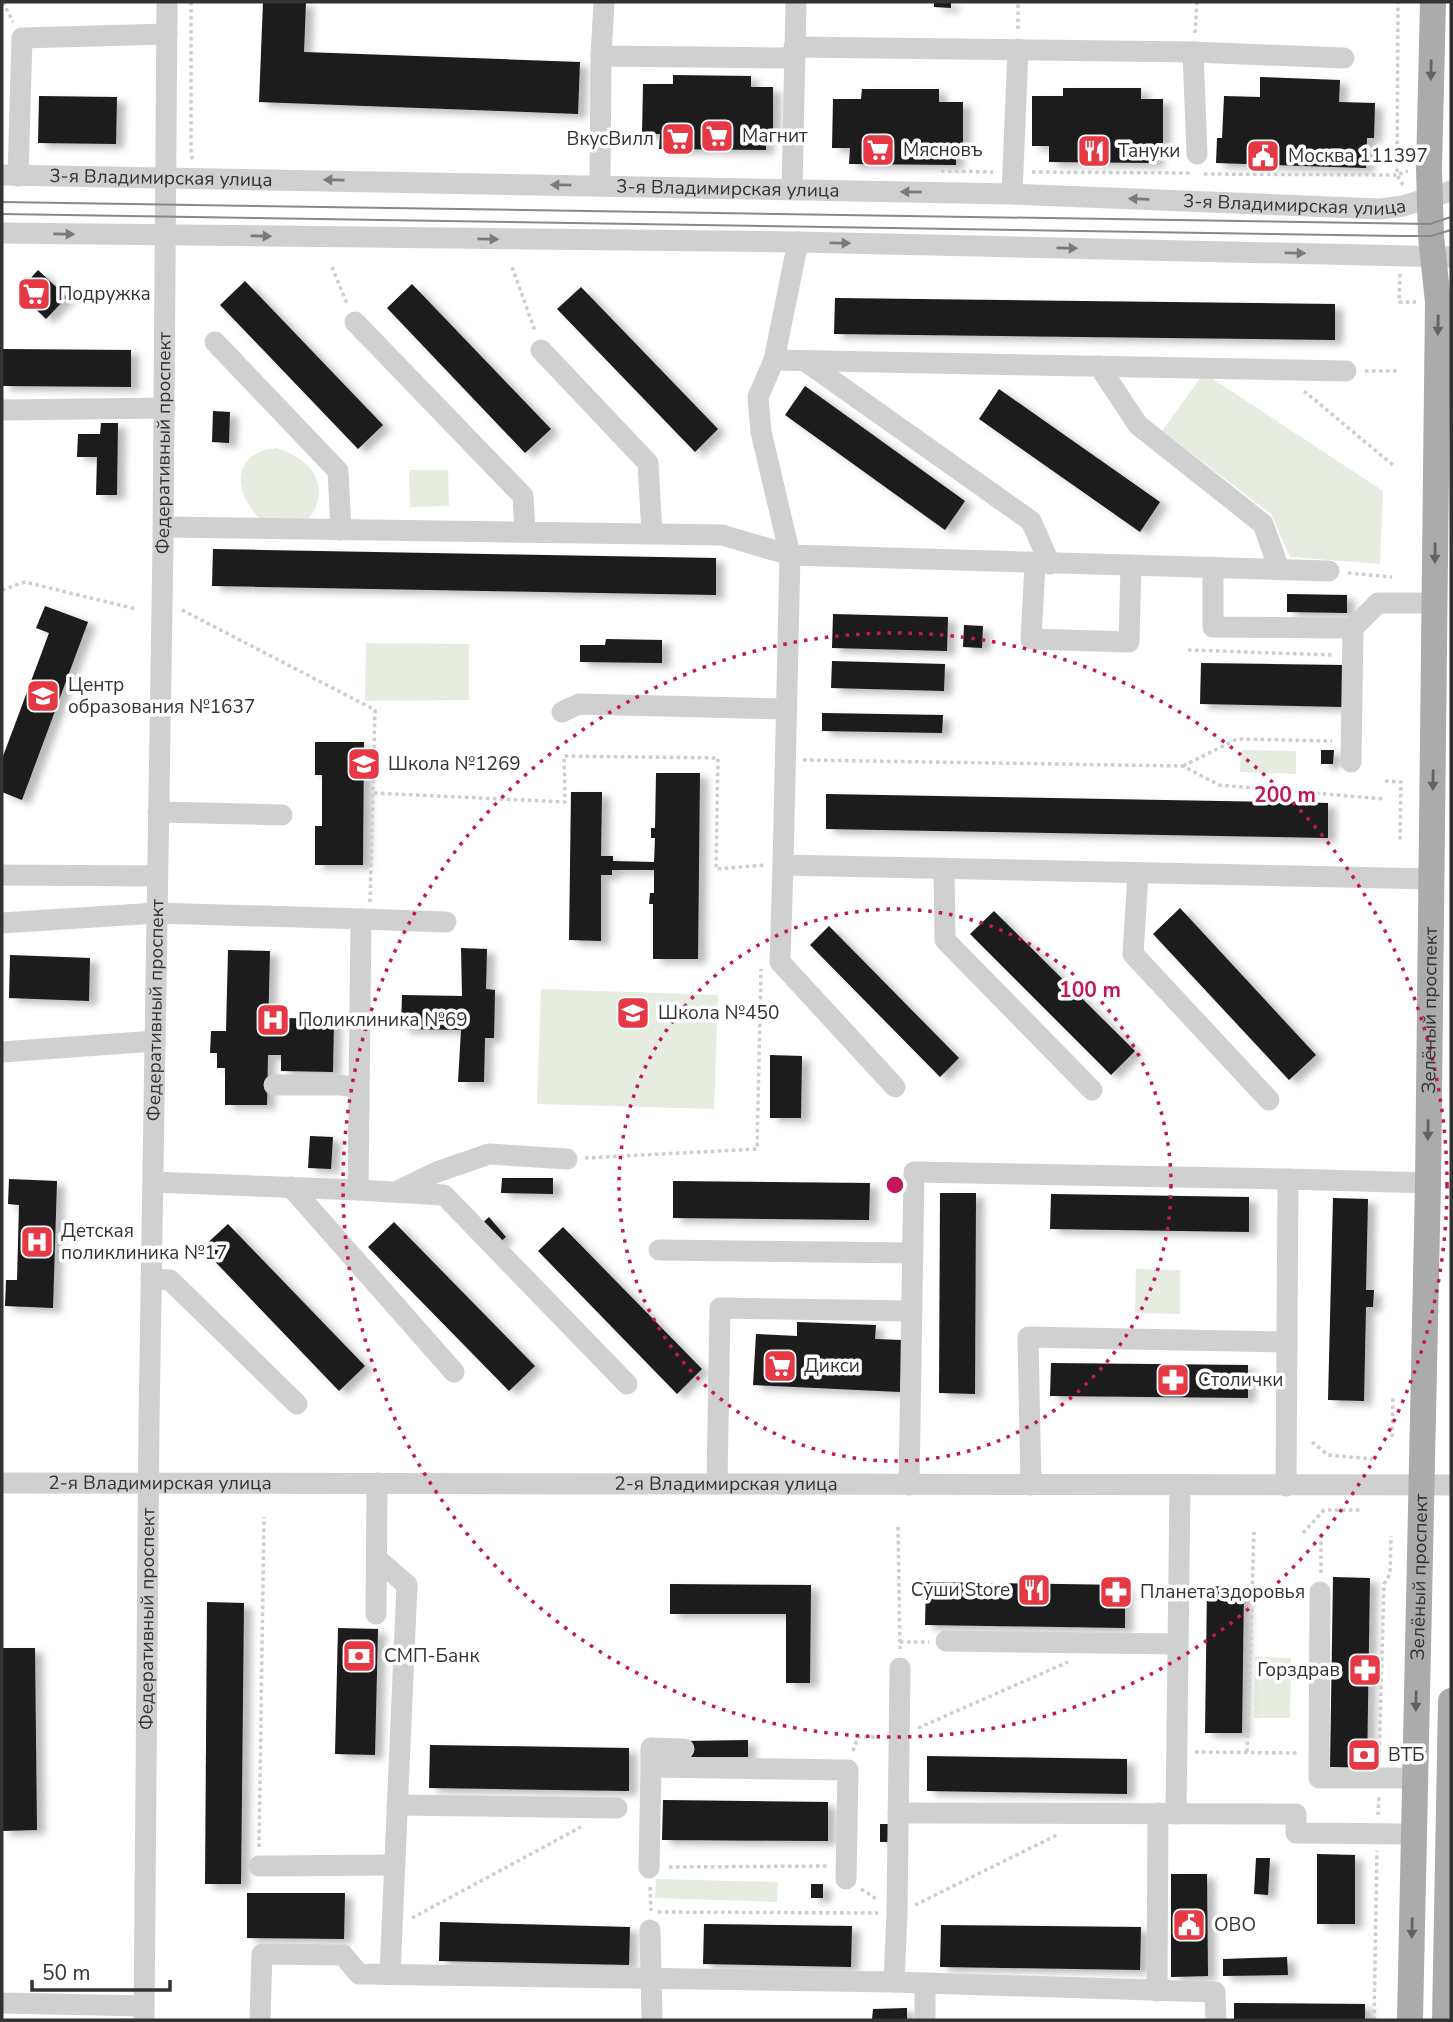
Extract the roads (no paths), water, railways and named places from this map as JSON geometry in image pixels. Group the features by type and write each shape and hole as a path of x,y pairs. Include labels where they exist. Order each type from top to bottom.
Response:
{"main road":[{"name":"Зелёный проспект","path":"1410,2020 1428,1183 1438,302 1443,257 1433,2"},
{"path":"1445,2020 1451,1701"}],"street":[{"name":"Федеративный проспект","path":"144,2013 167,2"},
{"path":"600,186 604,2"},
{"path":"792,189 796,2"},
{"path":"10,175 22,38 167,34"},
{"path":"601,56 1018,49 1344,58"},
{"path":"1012,194 1018,49"},
{"path":"1193,52 1197,154"},
{"name":"3-я Владимирская улица","path":"10,175 1012,194 1380,209 1403,206 1440,194"},
{"path":"2,233 798,242 1443,257"},
{"path":"798,242 775,360 758,397 761,432 790,555 780,962 895,1087"},
{"path":"355,322 523,496 525,532"},
{"path":"215,342 338,471 341,530"},
{"path":"541,350 648,463 652,534"},
{"path":"775,360 1346,370"},
{"path":"806,360 1031,521 1042,564 1031,639 1129,642 1131,565"},
{"path":"1099,366 1138,425 1263,524 1279,569"},
{"path":"2,410 164,408"},
{"path":"163,527 722,535 790,555 1329,571"},
{"path":"1213,567 1213,627 1353,628"},
{"path":"1351,752 1353,628 1378,603 1435,603"},
{"path":"562,712 579,704 787,709"},
{"path":"158,811 282,815"},
{"path":"783,865 1432,879"},
{"path":"944,868 946,940 1092,1090"},
{"path":"1138,873 1133,954 1269,1100"},
{"path":"2,875 158,876"},
{"path":"2,923 156,913 446,922"},
{"path":"358,1190 366,919"},
{"path":"2,1052 155,1041"},
{"path":"274,1085 340,1085 359,1088"},
{"path":"396,1192 437,1172 489,1154 567,1159"},
{"path":"909,1485 914,1172 1428,1183"},
{"path":"1286,1486 1288,1179"},
{"path":"153,1182 444,1195 627,1384"},
{"path":"291,1187 454,1371"},
{"path":"659,1251 913,1253"},
{"path":"151,1279 170,1280 297,1404"},
{"path":"717,1484 720,1308 912,1311"},
{"path":"1031,1485 1028,1337 1287,1342"},
{"name":"2-я Владимирская улица","path":"2,1483 1451,1485"},
{"path":"376,1614 377,1483"},
{"path":"1157,1991 1167,1814 1177,1752 1180,1485"},
{"path":"377,1559 407,1585 390,1974"},
{"path":"1320,1592 1319,1777 1415,1778"},
{"path":"946,1641 1178,1644"},
{"path":"894,1982 900,1668"},
{"path":"649,1868 651,1748 684,1749"},
{"path":"651,1767 848,1770 846,1880"},
{"path":"397,1805 617,1808"},
{"path":"898,1813 1296,1814 1296,1833 1414,1834"},
{"path":"259,1867 395,1865"},
{"path":"651,1921 652,2020"},
{"path":"260,2020 262,1954 343,1955 359,1974 894,1982 1215,1992 1216,2020"},
{"path":"925,1983 925,2020"},
{"path":"2,2003 144,2013"}],"tram line":[{"path":"2,202 1430,224 1451,217"},
{"path":"2,214 1401,236 1431,236 1451,230"}],"place":[{"name":"Магнит","path":"717,136"},
{"name":"ВкусВилл","path":"678,139"},
{"name":"Мясновъ","path":"878,150"},
{"name":"Тануки","path":"1094,151"},
{"name":"Москва 111397","path":"1263,156"},
{"name":"Подружка","path":"34,294"},
{"name":"Центр образования №1637","path":"43,696"},
{"name":"Школа №1269","path":"364,764"},
{"name":"Школа №450","path":"633,1013"},
{"name":"Поликлиника №69","path":"273,1020"},
{"name":"Детская поликлиника №17","path":"37,1242"},
{"name":"Дикси","path":"780,1366"},
{"name":"Столички","path":"1173,1380"},
{"name":"Суши Store","path":"1034,1590"},
{"name":"Планета здоровья","path":"1116,1592"},
{"name":"СМП-Банк","path":"359,1656"},
{"name":"Горздрав","path":"1365,1670"},
{"name":"ВТБ","path":"1364,1755"},
{"name":"ОВО","path":"1189,1925"}]}
